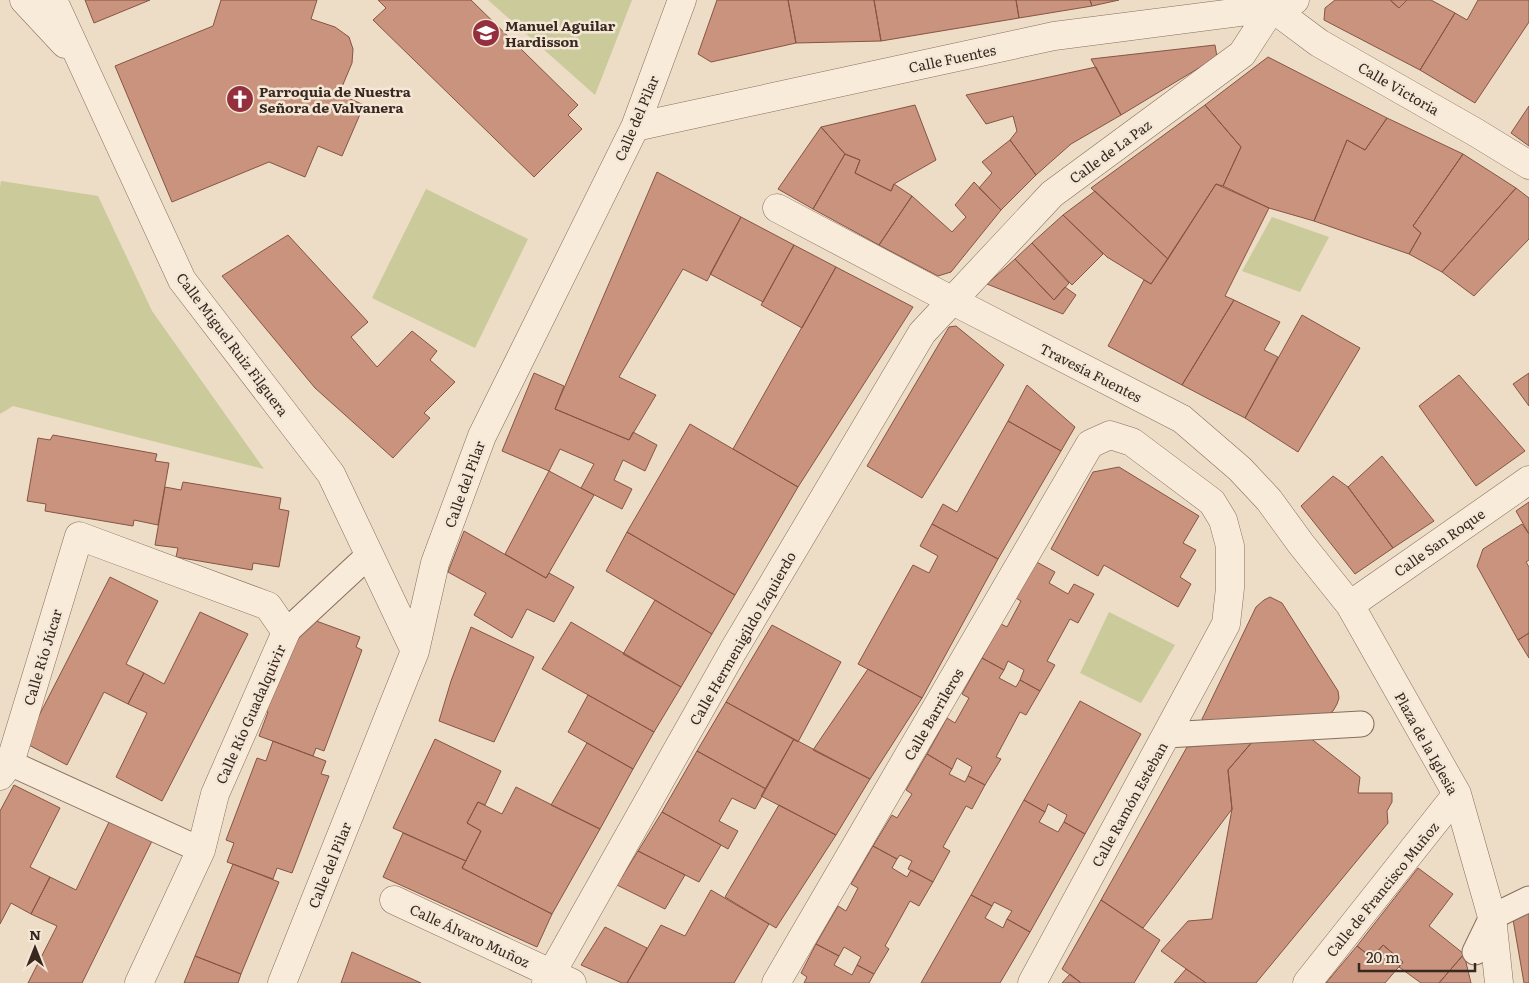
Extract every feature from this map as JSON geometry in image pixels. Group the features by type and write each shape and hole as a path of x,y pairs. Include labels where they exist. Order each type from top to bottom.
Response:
{"street":[{"path":"24,0 82,61"},
{"name":"Calle Miguel Ruiz Filguera","path":"53,0 182,280 331,474 415,651"},
{"name":"Calle del Pilar","path":"282,983 415,651 435,563 482,436 635,127 682,0"},
{"name":"Calle Fuentes","path":"635,127 1054,36 1278,2"},
{"name":"Calle Victoria","path":"1278,2 1319,43 1529,165"},
{"name":"Calle de La Paz","path":"951,300 1052,194 1242,54 1278,2"},
{"name":"Travesía Fuentes","path":"777,208 1182,419 1240,469 1270,500 1301,544 1350,605"},
{"name":"Calle Hermenigildo Izquierdo","path":"556,980 733,651 917,341 951,300"},
{"name":"Calle Barrileros","path":"776,983 1090,444 1110,435 1132,442 1212,502 1222,520 1230,546 1230,588 1226,624"},
{"name":"Calle San Roque","path":"1350,605 1529,480"},
{"name":"Calle Río Guadalquivir","path":"79,536 268,606 286,632 215,794 201,850 138,983"},
{"name":"Calle Río Júcar","path":"5,770 79,536"},
{"path":"286,632 369,556"},
{"name":"Plaza de la Iglesia","path":"1350,605 1457,794 1492,918 1499,983"},
{"name":"Calle Ramón Esteban","path":"1032,983 1226,624"},
{"path":"1166,736 1361,724"},
{"path":"5,770 201,850"},
{"name":"Calle de Francisco Muñoz","path":"1307,983 1457,794"},
{"path":"1475,952 1492,918 1529,898"},
{"name":"Calle Álvaro Muñoz","path":"394,900 556,980"}],"green space":[{"path":"488,0 632,0 595,95"},
{"path":"1,181 98,196 152,311 264,469 13,406 0,414"},
{"path":"426,189 528,239 475,348 372,298"},
{"path":"1272,217 1329,237 1300,292 1242,271"},
{"path":"1109,612 1175,645 1141,703 1080,673"}],"building":[{"path":"85,0 150,0 94,23"},
{"name":"Parroquia de Nuestra Señora de Valvanera","path":"221,0 317,0 311,19 335,27 349,37 353,49 352,63 339,94 364,105 342,156 318,146 305,177 269,162 172,202 115,66 213,26"},
{"path":"378,0 471,0 578,105 568,115 582,129 534,177 373,20 386,8"},
{"path":"717,0 788,0 796,43 711,62 698,54"},
{"path":"788,0 874,0 881,41 796,43"},
{"path":"874,0 1016,0 1019,18 881,41"},
{"path":"1016,0 1090,0 1092,6 1019,18"},
{"path":"1090,0 1119,0 1092,6"},
{"path":"1335,0 1390,0 1399,8 1407,0 1431,0 1455,13 1420,70 1324,20 1325,8"},
{"path":"1390,0 1407,0 1399,8"},
{"path":"1478,0 1529,0 1529,22 1475,103 1420,70 1455,13 1467,20"},
{"path":"1215,45 1217,57 1121,115 1091,59"},
{"path":"1268,57 1387,118 1365,150 1347,140 1314,221 1269,208 1223,186 1241,147 1205,105"},
{"path":"1096,67 1121,115 1071,144 1036,175 1010,140 1017,131 1013,116 986,124 966,95"},
{"path":"915,105 936,160 894,184 891,191 855,173 860,160 845,154 821,127"},
{"path":"1205,105 1241,147 1223,186 1216,184 1168,259 1091,188"},
{"path":"1529,106 1529,146 1511,133"},
{"path":"1387,118 1463,154 1413,226 1421,233 1409,254 1314,221 1347,140 1365,150"},
{"path":"821,127 845,154 813,209 778,189"},
{"path":"1010,140 1036,175 1001,210 979,188 992,173 982,162"},
{"path":"845,154 860,160 855,173 891,191 894,184 912,196 879,245 813,209"},
{"path":"1463,154 1516,188 1442,272 1409,254 1421,233 1413,226"},
{"path":"657,172 741,217 707,281 683,269 619,377 656,395 629,440 555,409"},
{"path":"974,182 1001,210 951,272 938,276 879,245 912,196 952,232 966,217 955,205"},
{"path":"1216,184 1269,208 1225,296 1234,300 1182,385 1108,346 1144,280 1151,284"},
{"path":"1516,188 1529,198 1529,239 1474,296 1442,272"},
{"path":"1095,191 1168,259 1151,284 1107,257 1063,215"},
{"path":"1063,215 1103,254 1072,285 1032,243"},
{"path":"741,217 794,245 763,302 710,274"},
{"path":"288,235 368,322 351,337 377,367 412,331 437,351 430,360 455,382 424,413 430,418 393,458 315,388 222,276"},
{"path":"1032,243 1069,283 1054,300 1015,259"},
{"path":"794,245 836,267 802,328 761,305"},
{"path":"1015,259 1054,300 1065,287 1076,295 1063,314 987,284"},
{"path":"836,267 913,307 798,487 733,449"},
{"path":"1234,300 1280,322 1264,350 1278,357 1245,418 1182,385"},
{"path":"1302,315 1360,348 1298,452 1245,418"},
{"path":"956,326 1004,365 922,498 867,466 949,327"},
{"path":"534,373 564,386 555,409 629,440 633,432 657,445 645,471 623,460 614,480 632,489 622,509 581,488 594,464 560,449 549,471 502,451"},
{"path":"1529,373 1529,406 1513,384"},
{"path":"1459,375 1525,451 1476,486 1419,406"},
{"path":"1027,385 1075,427 1061,451 1008,421"},
{"path":"1008,421 1061,451 998,559 932,524 943,504 957,512"},
{"path":"690,424 798,487 735,595 627,532"},
{"path":"53,435 157,454 155,461 169,463 158,525 134,520 133,526 45,511 46,504 27,501 38,438 50,440"},
{"path":"1382,456 1434,521 1393,548 1348,487"},
{"path":"1119,467 1199,516 1183,543 1196,550 1180,577 1191,584 1178,607 1104,565 1098,576 1051,549 1093,472"},
{"path":"549,471 594,495 546,578 505,554"},
{"path":"1333,476 1348,487 1393,548 1355,574 1301,506"},
{"path":"183,482 281,498 279,509 289,511 279,567 253,563 252,570 176,557 178,548 155,545 165,487 181,490"},
{"path":"1529,502 1529,534 1516,511"},
{"path":"932,524 998,559 922,698 858,664 913,565 929,573 938,556 920,546"},
{"path":"1522,524 1529,534 1529,560 1526,562 1529,567 1529,633 1518,640 1477,566 1483,549"},
{"path":"464,531 546,578 549,573 574,587 554,622 527,609 512,638 474,615 486,593 448,572"},
{"path":"627,532 735,595 712,634 606,571"},
{"path":"1033,560 1055,572 1049,583 1068,594 1074,584 1094,594 1078,623 1070,619 1047,661 1055,665 1040,691 1020,680 1024,670 1008,661 1004,670 982,658 1001,624 1007,627 1021,601 1014,597"},
{"path":"110,577 158,601 126,664 144,673 128,704 104,692 67,765 25,743"},
{"path":"1270,597 1282,603 1338,691 1339,698 1337,704 1333,711 1326,716 1204,723 1202,719 1256,607"},
{"path":"655,600 712,634 681,687 623,654"},
{"path":"200,612 248,634 162,801 116,777 147,713 128,704 144,673 164,684"},
{"path":"308,618 360,637 356,647 362,650 324,751 316,748 313,756 259,736 268,712 264,711 292,636 301,636"},
{"path":"571,622 681,687 654,732 542,669"},
{"path":"772,625 841,662 798,742 726,702"},
{"path":"471,627 534,657 494,742 439,721 451,681"},
{"path":"1529,633 1529,658 1518,640"},
{"path":"982,658 1004,670 999,678 1016,687 1020,680 1040,691 1026,715 1020,712 996,757 1001,759 985,785 968,776 972,767 957,758 952,769 927,754 947,718 955,723 969,698 962,694"},
{"path":"868,669 922,698 870,779 813,750"},
{"path":"588,695 654,732 633,769 568,732"},
{"path":"1080,701 1141,734 1085,834 1064,822 1067,815 1048,804 1045,812 1024,800"},
{"path":"726,702 794,739 766,789 697,751"},
{"path":"1309,737 1360,777 1358,793 1392,793 1392,802 1387,811 1388,823 1256,983 1206,983 1161,951 1188,921 1212,919 1232,809 1228,770 1253,741"},
{"path":"435,739 501,771 485,805 478,802 467,823 481,831 466,861 393,828"},
{"path":"794,739 870,779 836,835 761,796"},
{"path":"273,741 326,761 321,774 329,776 292,873 277,868 273,879 227,862 234,843 226,840 257,758 266,761"},
{"path":"1253,741 1228,770 1232,809 1143,928 1101,900 1187,747"},
{"path":"587,743 633,769 600,829 551,805"},
{"path":"697,751 766,789 755,809 732,798 719,821 738,831 728,849 662,812"},
{"path":"927,754 952,769 949,774 965,782 968,776 985,785 972,809 966,806 943,847 950,851 933,882 908,869 912,861 900,855 897,859 873,846 892,815 897,818 912,794 906,790"},
{"path":"14,785 60,808 30,867 50,877 31,914 11,903 0,924 0,811"},
{"path":"516,787 600,829 552,914 462,868 481,831 467,823 478,802 502,814"},
{"path":"1024,800 1045,812 1039,822 1058,832 1064,822 1085,834 1030,932 1007,919 1012,911 994,902 992,906 971,895"},
{"path":"779,805 836,835 776,928 725,897"},
{"path":"662,812 721,845 699,882 638,851"},
{"path":"110,820 152,841 82,983 28,983 57,926 31,914 50,877 76,890"},
{"path":"403,833 466,861 462,868 552,914 537,947 383,877"},
{"path":"873,846 897,859 892,868 907,877 911,870 933,882 919,906 910,901 885,946 889,949 874,974 857,965 861,957 844,947 839,956 816,944 838,906 846,911 858,888 851,884"},
{"path":"638,851 685,875 665,909 617,885"},
{"path":"233,864 279,882 241,974 195,956"},
{"path":"1418,868 1453,894 1429,926 1464,954 1439,983 1421,983 1399,967 1403,962 1383,945 1372,958 1357,946"},
{"path":"711,890 769,924 734,983 627,983 661,925 685,936"},
{"path":"971,895 992,906 985,918 1003,928 1007,919 1030,932 1000,983 921,983"},
{"path":"1529,899 1529,983 1524,983 1511,908"},
{"path":"1101,900 1160,940 1134,983 1081,983 1062,969"},
{"path":"605,927 647,948 627,983 622,983 581,965"},
{"path":"816,944 839,956 834,965 852,975 857,965 874,974 869,983 804,983 807,977 801,973"},
{"path":"1383,945 1403,962 1385,983 1326,983 1357,946 1372,958"},
{"path":"352,952 421,983 341,983"},
{"path":"1464,954 1471,983 1439,983"},
{"path":"195,956 241,974 238,983 184,983"},
{"path":"1186,969 1206,983 1174,983"},
{"path":"1070,974 1081,983 1062,983"}],"place":[{"name":"Manuel Aguilar Hardisson","path":"486,33"},
{"name":"Parroquia de Nuestra Señora de Valvanera","path":"240,99"}]}
